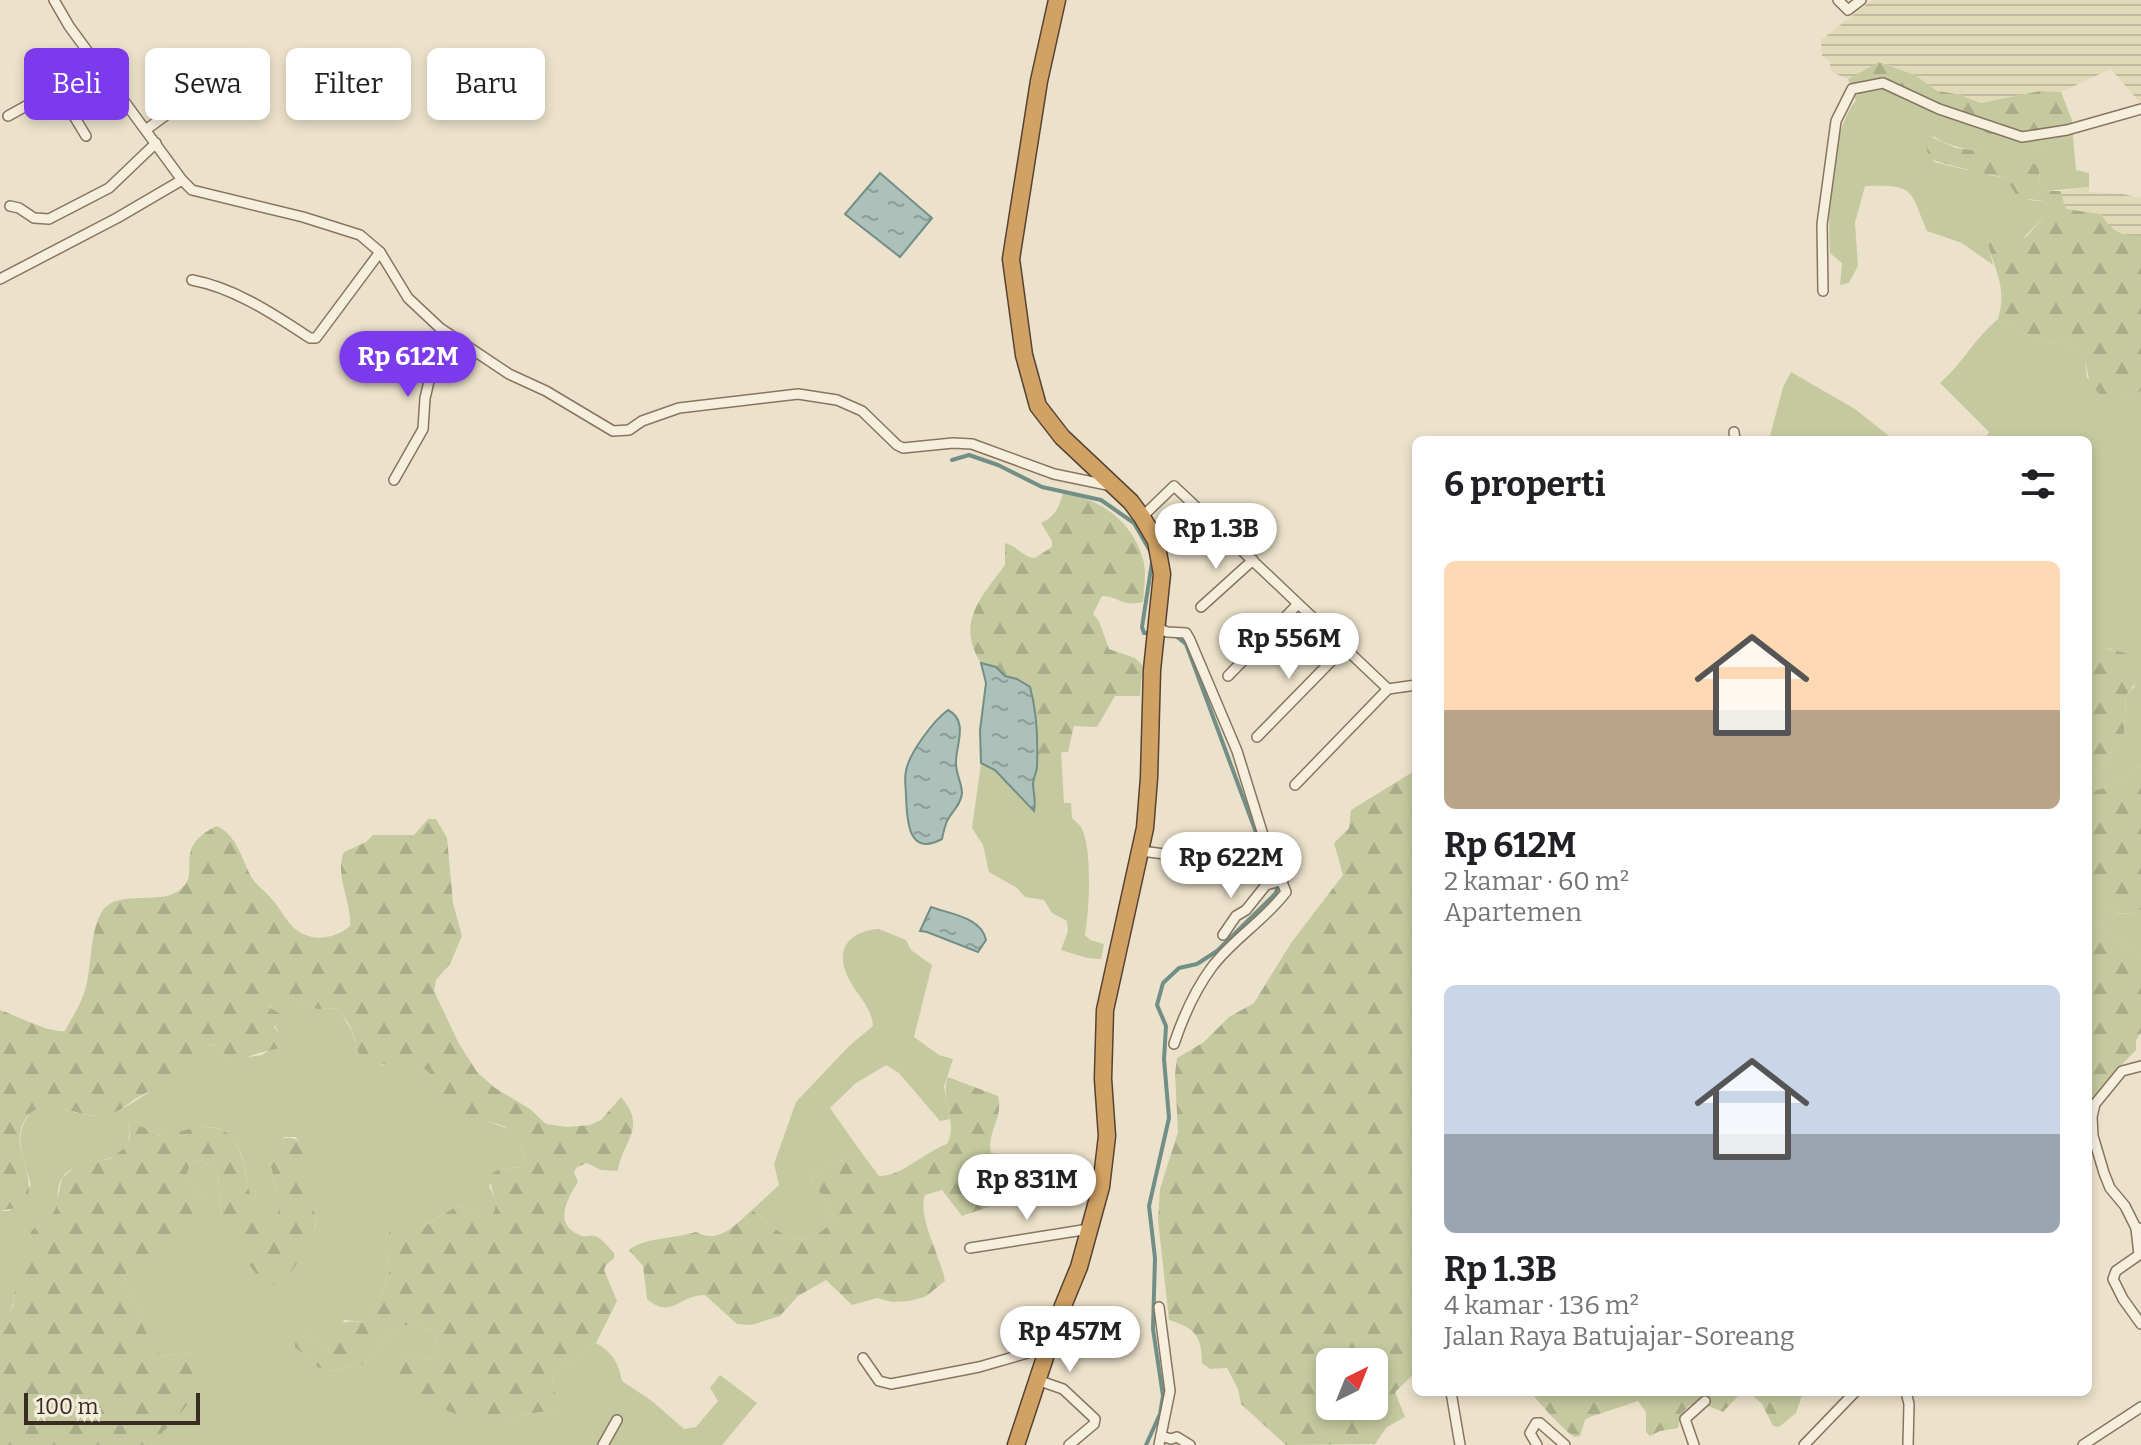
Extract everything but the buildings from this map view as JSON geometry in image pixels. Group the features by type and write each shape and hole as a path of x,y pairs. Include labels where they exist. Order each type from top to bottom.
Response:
{"highway":[{"path":"1016,1445 1048,1347 1079,1267 1101,1187 1107,1123 1103,1079 1105,1010 1116,949 1141,851 1148,803 1152,670 1161,564 1156,541 1142,517 1062,437 1038,406 1024,355 1011,259 1039,81 1057,0"}],"street":[{"path":"54,0 85,48"},
{"path":"1838,0 1848,10 1861,0"},
{"path":"1823,291 1822,224 1836,121 1852,89 1883,83 1939,109 2022,137 2067,130 2141,109"},
{"path":"129,106 182,180 196,191 357,233 380,252 408,298 453,338 509,374 546,391 617,432 629,430 642,421 679,408 798,394 851,405 903,448 972,444 1054,474 1114,486"},
{"path":"8,116 24,108"},
{"path":"76,120 86,136"},
{"path":"147,129 159,120"},
{"path":"10,206 34,218 49,219 101,194 156,143"},
{"path":"0,279 182,180"},
{"path":"192,280 220,286 310,338 316,338 380,252"},
{"path":"394,480 423,429 425,398 432,369 453,338"},
{"path":"1142,517 1174,486 1388,689"},
{"path":"1182,546 1209,519"},
{"path":"1201,607 1253,560"},
{"path":"1228,676 1298,604"},
{"path":"1156,627 1167,632 1186,633 1190,640 1237,751 1275,883"},
{"path":"1257,737 1344,648"},
{"path":"1295,785 1388,689 1412,686"},
{"path":"1141,851 1180,856 1251,855 1286,892 1213,965 1187,1010 1174,1044"},
{"path":"1223,935 1236,916 1275,883"},
{"path":"2141,1066 2122,1071 2095,1104 2092,1117 2093,1136 2110,1188 2138,1228 2139,1255 2116,1271 2113,1279 2141,1324"},
{"path":"970,1248 1089,1229"},
{"path":"1159,1307 1170,1391 1160,1440 1178,1437 1190,1445"},
{"path":"863,1358 879,1381 891,1384 949,1374 1048,1347"},
{"path":"1037,1380 1063,1389 1095,1419 1094,1424 1069,1445"},
{"path":"1452,1396 1460,1445"},
{"path":"1804,1445 1851,1396"},
{"path":"1907,1396 1908,1445"},
{"path":"1694,1445 1685,1419 1705,1401"},
{"path":"2083,1445 2141,1407"},
{"path":"603,1445 617,1420"},
{"path":"1537,1445 1530,1433 1536,1423 1540,1423 1565,1445"}],"shaded area":[{"path":"1872,0 2141,0 2141,104 2111,69 2061,92 2040,91 1981,103 1937,91 1915,75 1880,62 1848,79 1829,68 1831,62 1822,56 1821,40"},
{"path":"2089,187 2089,192 2141,198 2141,236 2129,236 2108,227 2101,214 2065,209 2060,191"}],"green space":[{"path":"1879,62 1915,75 1937,91 1981,103 2040,91 2061,92 2072,120 2073,136 2036,147 2003,140 1887,89 1866,90 1856,101 1848,79"},
{"path":"1887,89 1948,118 2036,147 2073,136 2076,170 2089,173 2089,187 2047,191 2040,183 2039,167 2026,160 1958,147 1933,136 1934,162 2006,178 2022,196 2044,201 2044,217 2021,240 1992,240 1988,244 1993,265 1962,243 1927,231 1908,192 1894,187 1865,186 1855,223 1858,266 1849,283 1840,285 1842,263 1830,253 1829,236 1831,180 1837,142 1857,99 1866,90"},
{"path":"1927,135 1956,148 2026,158 2039,167 2040,183 2047,191 2060,191 2066,209 2101,214 2117,231 2141,236 2141,391 2123,400 2106,402 2090,383 2085,361 2074,346 2061,342 2043,343 1998,319 2001,290 1988,244 1992,240 2026,237 2044,217 2044,201 2018,198 2006,178 1932,159 1927,151"},
{"path":"1998,319 2043,343 2061,342 2074,346 2085,361 2087,378 2123,400 2141,391 2141,766 2092,792 2092,776 2103,766 2124,733 2126,695 2135,686 2112,649 2092,644 2092,436 1986,436 1989,432 1940,383"},
{"path":"1791,372 1855,409 1889,436 1770,436 1783,387"},
{"path":"1063,494 1091,501 1115,515 1140,549 1145,568 1143,602 1125,603 1102,596 1093,614 1099,621 1109,649 1135,658 1143,666 1140,696 1115,696 1097,727 1074,726 1068,752 1037,754 1035,704 1017,679 1005,676 996,667 981,663 974,649 971,623 980,599 1005,565 1005,543 1035,558 1052,547 1052,541 1041,523 1056,511"},
{"path":"2092,643 2133,656 2137,672 2136,681 2126,695 2124,733 2103,766 2092,776"},
{"path":"1061,752 1064,803 1071,803 1072,818 1081,827 1089,864 1085,935 1104,944 1101,959 1061,950 1068,931 1067,921 1052,913 1044,900 1025,897 1017,888 989,872 983,845 972,828 981,763 995,770 1034,810 1037,754"},
{"path":"2141,766 2141,910 2132,913 2116,912 2109,908 2097,897 2092,887 2092,792"},
{"path":"1412,772 1412,1376 1395,1392 1405,1417 1387,1427 1375,1444 1286,1445 1241,1404 1238,1389 1227,1368 1210,1369 1202,1363 1195,1334 1169,1320 1158,1220 1160,1189 1178,1132 1177,1058 1204,1042 1229,1017 1254,1003 1291,943 1343,875 1334,843 1349,828 1351,810"},
{"path":"428,819 436,819 447,838 453,903 462,936 450,964 436,980 434,991 458,1042 477,1072 546,1124 567,1127 590,1125 601,1120 621,1097 632,1117 631,1134 618,1171 601,1170 587,1163 577,1167 574,1172 578,1182 565,1212 567,1226 573,1232 598,1237 614,1253 614,1258 604,1270 617,1301 596,1343 554,1374 552,1384 560,1406 557,1410 521,1415 501,1424 478,1425 410,1393 397,1375 403,1358 407,1354 429,1359 438,1356 433,1330 405,1325 387,1337 364,1364 330,1371 319,1368 295,1347 295,1337 304,1332 324,1350 331,1351 340,1325 367,1322 391,1267 385,1250 390,1229 409,1225 420,1229 457,1206 481,1215 492,1215 495,1200 490,1175 499,1169 520,1167 526,1158 519,1140 507,1128 463,1117 438,1103 430,1094 430,1074 422,1068 367,1061 358,1052 352,1030 338,1008 308,1008 281,993 272,999 270,1008 284,1016 274,1027 286,1046 255,1054 239,1062 228,1060 220,1049 211,1044 205,1046 194,1055 189,1076 164,1089 146,1093 107,1115 48,1107 38,1109 23,1123 20,1133 28,1196 24,1206 0,1211 0,1010 42,1027 65,1031 84,993 97,922 108,905 124,899 164,896 180,890 189,876 191,851 195,843 217,826 230,836 254,880 292,926 306,935 329,937 350,926 341,870 344,852 366,842 373,835 414,835"},
{"path":"2092,886 2102,902 2115,912 2141,910 2141,957 2100,925 2092,922"},
{"path":"2092,922 2100,925 2141,957 2141,1033 2136,1040 2136,1050 2092,1101"},
{"path":"879,929 906,940 911,950 932,965 914,1037 939,1055 953,1059 944,1087 950,1119 940,1121 899,1073 886,1065 856,1083 830,1108 861,1152 813,1172 812,1180 835,1217 815,1236 794,1238 783,1234 752,1210 779,1185 774,1164 796,1102 849,1046 873,1026 843,960 846,944 852,938"},
{"path":"281,992 308,1008 338,1008 352,1031 356,1048 382,1065 408,1063 425,1069 430,1074 430,1094 458,1115 480,1118 511,1130 519,1138 526,1158 520,1167 499,1169 489,1186 495,1204 492,1215 481,1215 457,1206 385,1250 391,1267 367,1322 344,1320 331,1351 324,1350 304,1332 295,1347 319,1368 330,1371 364,1364 387,1337 405,1325 433,1330 438,1356 429,1359 407,1354 403,1358 501,1424 521,1415 557,1410 559,1406 552,1384 554,1374 596,1343 614,1359 622,1381 652,1401 684,1429 696,1427 718,1401 710,1388 720,1375 757,1403 722,1445 151,1445 192,1397 192,1353 160,1356 148,1338 124,1277 129,1268 203,1202 187,1173 191,1163 201,1160 218,1171 221,1216 299,1258 314,1235 316,1226 304,1176 303,1144 295,1137 284,1137 270,1163 278,1195 278,1215 267,1220 252,1201 240,1152 225,1132 208,1127 157,1135 128,1123 129,1139 116,1156 82,1164 62,1178 54,1213 28,1239 11,1310 0,1332 0,1211 9,1211 31,1185 20,1140 24,1123 31,1113 45,1106 93,1116 112,1113 154,1088 200,1046 210,1044 220,1049 228,1060 262,1055 284,1040 275,1026 271,1011 271,999"},
{"path":"948,1077 998,1096 999,1111 991,1139 991,1153 1040,1162 1041,1171 1009,1180 998,1190 992,1206 962,1216 942,1190 925,1195 924,1214 945,1281 925,1297 892,1302 877,1298 852,1305 826,1280 798,1296 780,1316 751,1325 737,1324 705,1295 669,1307 656,1305 647,1299 643,1266 629,1250 635,1246 696,1232 712,1236 720,1234 752,1210 783,1234 794,1238 815,1236 835,1217 812,1180 813,1172 861,1152 879,1176 888,1175 947,1144 951,1127 946,1094"},
{"path":"128,1122 154,1131 159,1136 202,1127 224,1131 234,1140 240,1152 251,1197 257,1210 267,1219 278,1215 278,1195 270,1163 275,1143 290,1138 300,1141 304,1144 304,1176 316,1219 314,1241 283,1282 272,1284 262,1281 236,1249 221,1216 218,1171 201,1160 191,1163 187,1173 203,1202 204,1219 145,1266 129,1268 124,1277 154,1348 161,1356 192,1353 203,1368 191,1400 151,1445 0,1445 0,1332 13,1306 27,1240 32,1230 55,1210 62,1178 78,1164 110,1159 126,1147 130,1137"},
{"path":"1534,1396 1738,1396 1723,1412 1711,1407 1690,1405 1681,1414 1678,1428 1650,1436 1646,1432 1646,1412 1638,1401 1590,1417 1585,1420 1580,1436 1575,1437"},
{"path":"1753,1396 1802,1396 1796,1413 1779,1427 1773,1426 1762,1404"}],"water":[{"path":"880,173 932,218 900,257 845,214"},
{"path":"981,663 996,667 1005,676 1030,687 1037,736 1034,811 995,770 981,763 980,730 986,683"},
{"path":"948,710 958,720 960,727 956,766 961,797 947,821 942,839 930,844 922,843 915,840 911,833 905,774 923,738"},
{"path":"931,907 978,926 986,940 978,952 920,931"}],"waterway":[{"path":"952,460 969,455 998,465 1042,487 1101,500 1134,523 1153,556 1142,627 1144,633 1148,633"},
{"path":"1146,1445 1160,1414 1163,1396 1153,1329 1155,1258 1149,1206 1169,1118 1164,1059 1166,1026 1157,1005 1163,983 1179,968 1197,964 1217,951 1277,889 1186,644 1176,636"}]}
